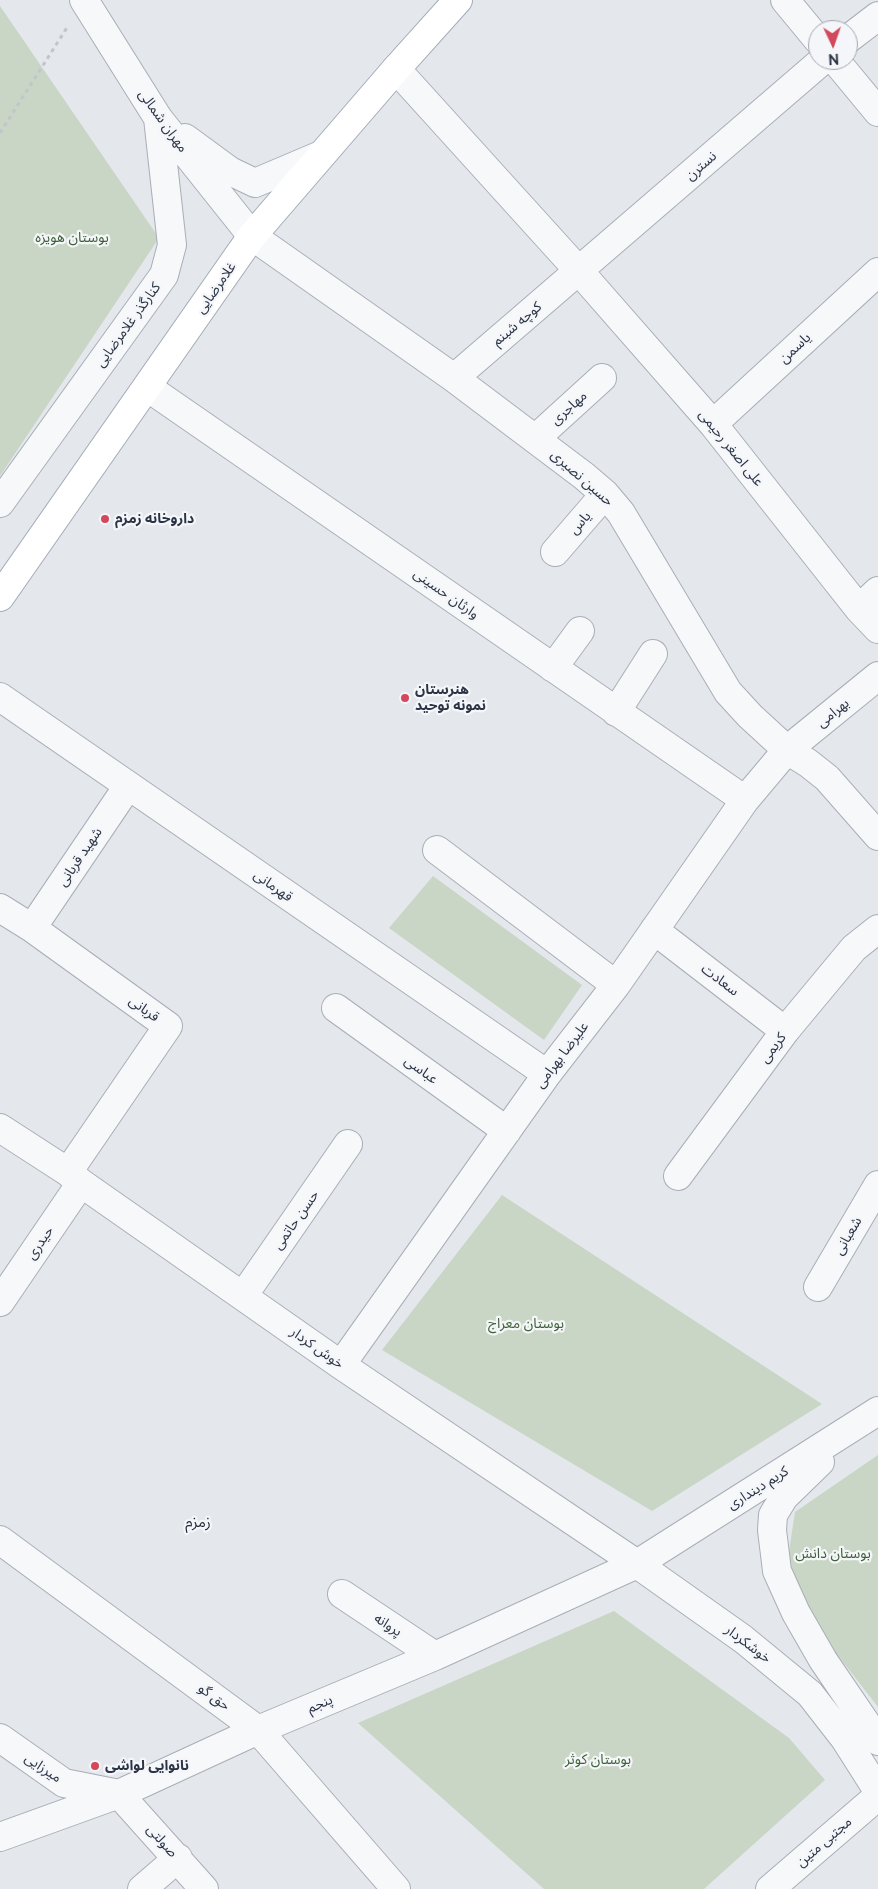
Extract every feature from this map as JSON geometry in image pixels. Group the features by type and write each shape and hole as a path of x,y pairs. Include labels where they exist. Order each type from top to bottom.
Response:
{"main road":[{"name":"غلامرضایی","path":"0,597 252,236 458,0"}],"street":[{"name":"مهران شمالی","path":"84,0 158,118 252,236"},
{"path":"785,0 808,28"},
{"path":"858,31 878,16"},
{"name":"علی اصغر رحیمی","path":"396,69 579,271 868,600 878,629"},
{"name":"نسترن","path":"579,271 811,70"},
{"path":"843,70 878,112"},
{"path":"158,118 230,171 255,183 321,156"},
{"name":"کنارگذر غلامرضایی","path":"0,504 164,275 172,245 158,118"},
{"name":"حسین نصیری","path":"252,236 454,378 605,494 621,513 728,692 750,716 787,750 827,778 878,836"},
{"name":"کوچه شبنم","path":"454,378 579,271"},
{"name":"یاسمن","path":"712,424 878,272"},
{"name":"مهاجری","path":"535,439 602,378"},
{"name":"وارثان حسینی","path":"147,388 745,800"},
{"name":"یاس","path":"555,552 605,494"},
{"path":"553,668 580,631"},
{"path":"616,712 653,654"},
{"name":"بهرامی","path":"787,750 878,676"},
{"name":"قهرمانی","path":"0,698 547,1074"},
{"name":"علیرضا بهرامی","path":"341,1365 547,1074 616,985 745,800 787,750"},
{"name":"شهید قربانی","path":"32,928 128,786"},
{"path":"437,850 616,985"},
{"name":"قربانی","path":"0,908 32,928 168,1026 74,1178"},
{"name":"کریمی","path":"678,1176 786,1031 854,948 878,929"},
{"name":"سعادت","path":"654,930 786,1031"},
{"name":"عباسی","path":"336,1008 507,1131"},
{"name":"خوش کردار","path":"0,1128 341,1365 637,1564"},
{"name":"حسن حاتمی","path":"243,1296 348,1144"},
{"name":"حیدری","path":"0,1302 74,1178"},
{"name":"شعبانی","path":"818,1287 878,1185"},
{"path":"870,1417 784,1497 773,1515 772,1530 777,1571 796,1613 823,1660 873,1734"},
{"name":"کریم دینداری","path":"637,1564 870,1417"},
{"name":"حق گو","path":"0,1540 258,1730 396,1889"},
{"name":"پنجم","path":"0,1837 119,1794 258,1730 435,1656 637,1564"},
{"name":"خوشکردار","path":"637,1564 743,1639 810,1694 845,1739 878,1792"},
{"name":"پروانه","path":"342,1594 435,1656"},
{"name":"میرزایی","path":"0,1738 64,1783 119,1794"},
{"name":"صولتی","path":"119,1794 204,1889"},
{"name":"مجتبی متین","path":"770,1889 869,1804"},
{"path":"142,1889 178,1858"}],"path":[{"path":"0,133 84,0"}],"green space":[{"name":"بوستان هویزه","path":"0,6 159,238 0,476"},
{"path":"433,876 582,985 544,1040 389,928"},
{"name":"بوستان معراج","path":"502,1195 822,1404 652,1511 382,1350"},
{"name":"بوستان دانش","path":"878,1455 878,1707 811,1621 788,1558 795,1512"},
{"name":"بوستان کوثر","path":"614,1611 789,1738 825,1780 704,1889 544,1889 358,1723"}],"place":[{"name":"داروخانه زمزم","path":"105,519"},
{"name":"هنرستان نمونه توحید","path":"405,698"},
{"name":"نانوایی لواشی","path":"95,1766"}],"district":[{"name":"زمزم","path":"198,1522"}]}
